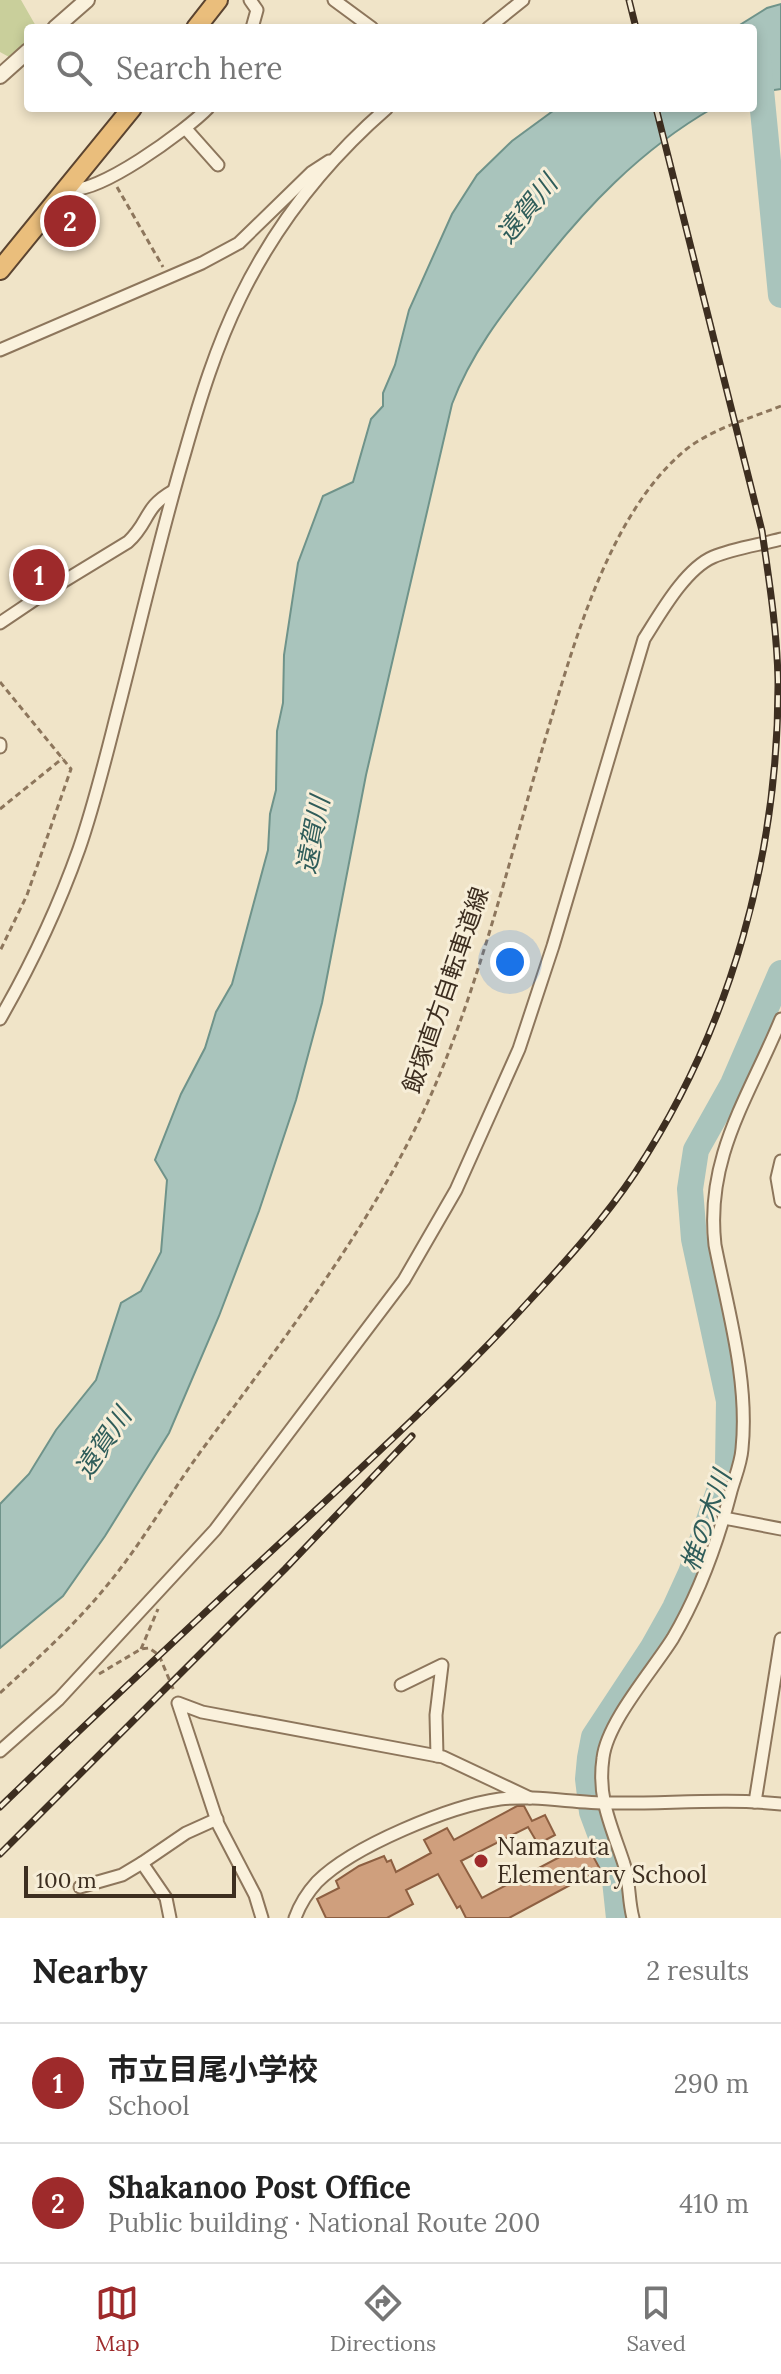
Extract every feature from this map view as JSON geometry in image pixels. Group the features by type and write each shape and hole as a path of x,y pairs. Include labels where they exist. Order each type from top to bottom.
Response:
{"highway":[{"path":"199,24 218,0"},
{"path":"0,270 129,112"}],"street":[{"path":"60,24 87,0"},
{"path":"250,0 257,10 253,24"},
{"path":"334,0 367,24"},
{"path":"493,24 523,0"},
{"path":"0,76 24,55"},
{"path":"68,188 83,190 111,176 186,129 204,112"},
{"path":"368,124 370,112"},
{"path":"0,1019 27,970 79,849 206,377 239,299 287,217 368,124 382,112"},
{"path":"186,129 218,165"},
{"path":"0,350 169,278 239,243 312,172 340,155"},
{"path":"0,623 128,542 138,533 153,504 173,491"},
{"path":"0,1751 59,1699 215,1530 404,1280 456,1190 519,1049 644,639 698,565 727,552 781,539"},
{"path":"633,1918 625,1866 610,1829 601,1775 608,1737 675,1635 700,1585 724,1518 742,1451 743,1391 715,1245 713,1191 718,1164 731,1128 781,1019"},
{"path":"781,1161 777,1178 781,1201"},
{"path":"724,1518 781,1529"},
{"path":"755,1802 781,1639"},
{"path":"401,1685 442,1665 436,1715 437,1756"},
{"path":"178,1703 202,1712 437,1756 530,1798"},
{"path":"178,1703 217,1819 255,1895 262,1918"},
{"path":"295,1918 302,1901 319,1880 349,1858 381,1840 456,1811 498,1799 781,1804"},
{"path":"80,1887 122,1875 175,1839 217,1819"},
{"path":"142,1863 166,1898 170,1918"}],"path":[{"path":"111,176 169,278"},
{"name":"飯塚直方自転車道線","path":"0,1693 72,1628 112,1580 198,1455 332,1271 378,1197 413,1132 446,1061 472,984 572,652 602,570 636,509 665,469 686,449 714,433 779,406"},
{"path":"0,682 71,769 27,895 0,951"},
{"path":"0,809 63,758"},
{"path":"141,1649 156,1618 162,1589"},
{"path":"94,1678 141,1649 149,1648 159,1655 178,1703"}],"green space":[{"path":"0,0 21,0 35,24 24,24 24,44 9,57 0,52"}],"water":[{"path":"781,4 781,89 757,92 757,24 741,24 767,8"},
{"name":"遠賀川","path":"552,112 706,112 661,142 594,204 553,250 499,320 460,386 452,404 366,775 322,1003 296,1100 259,1211 169,1433 105,1536 63,1596 0,1648 0,1504 29,1474 56,1430 96,1380 121,1303 141,1291 161,1252 167,1180 155,1160 181,1094 205,1048 216,1012 232,984 268,850 270,814 276,790 277,731 283,703 284,655 298,563 323,496 353,482 371,419 383,406 383,393 395,365 409,310 452,214 477,175 512,141"}],"building":[{"path":"73,206 84,214 67,237 56,229"},
{"path":"517,1806 524,1806 532,1821 545,1815 555,1835 538,1844 528,1827 461,1861 482,1898 586,1843 600,1869 509,1918 466,1918 438,1874 406,1890 413,1904 387,1918 326,1918 317,1899 339,1888 336,1881 359,1866 384,1856 387,1862 391,1860 396,1872 431,1853 424,1840 447,1828 454,1840"}],"waterway":[{"name":"椎の木川","path":"758,59 781,295"},
{"name":"椎の木川","path":"619,1918 614,1871 592,1812 588,1779 590,1758 594,1737 675,1608 691,1573 728,1465 729,1401 694,1239 690,1189 696,1150 733,1084 781,973"},
{"name":"椎の木川","path":"619,1911 622,1918"}],"railway":[{"path":"629,0 635,24"},
{"path":"0,1807 420,1413 558,1270 635,1173 669,1117 723,999 759,874 770,810 776,745 776,643 762,531 657,112"},
{"path":"0,1854 285,1569 412,1436"}],"place":[{"name":"Shakanoo Post Office","path":"70,221"},
{"name":"市立目尾小学校","path":"39,575"},
{"name":"Namazuta Elementary School","path":"481,1861"}]}
